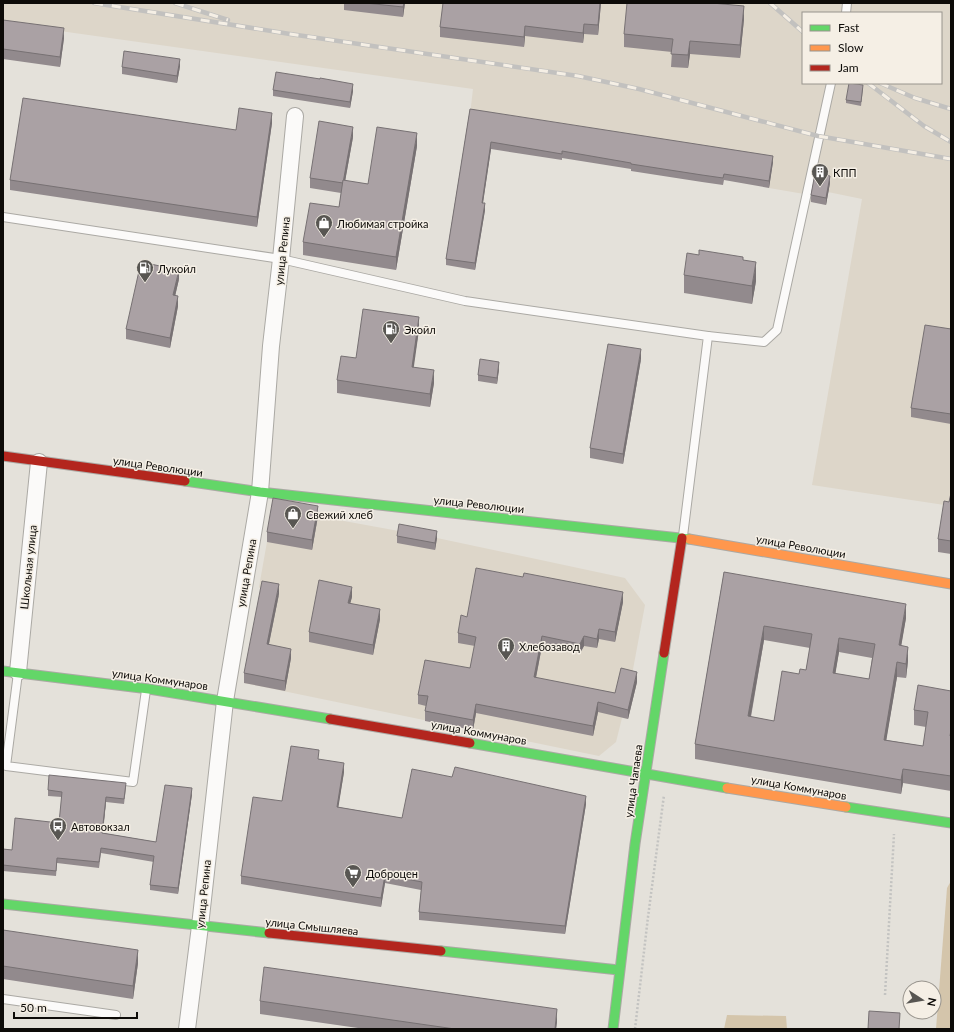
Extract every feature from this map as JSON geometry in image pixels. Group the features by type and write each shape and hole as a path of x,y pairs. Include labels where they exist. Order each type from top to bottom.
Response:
{"street":[{"name":"улица Репина","path":"186,1029 200,926 225,700 260,492 271,346 282,259 294,116"},
{"name":"улица Революции","path":"3,456 260,492 682,538 951,584"},
{"name":"Школьная улица","path":"10,672 39,462"},
{"name":"улица Чапаева","path":"613,1029 619,970 646,774 682,538"},
{"name":"улица Коммунаров","path":"10,672 225,700 646,774 951,823"},
{"name":"улица Смышляева","path":"3,904 619,970"}],"lane":[{"path":"3,217 282,259 465,301 708,336 764,342 777,330 831,84"},
{"path":"682,538 708,336"},
{"path":"10,672 6,766 133,782 146,689"},
{"path":"3,999 116,1015"}],"path":[{"path":"635,1029 666,777"},
{"path":"885,995 896,815"}],"shaded area":[{"path":"3,3 951,3 951,506 812,485 862,199 828,192 826,205 809,201 810,195 769,188 773,162 470,115 473,89 3,23"},
{"name":"Хлебозавод","path":"273,508 437,538 625,578 645,605 631,680 637,682 628,719 622,718 616,742 599,756 244,683 262,591 259,587"},
{"path":"951,881 951,1029 936,1029 937,1020 942,1020 942,980 940,980 947,888"},
{"path":"727,1015 786,1016 787,1029 724,1029"}],"building":[{"path":"365,3 404,3 403,7"},
{"path":"443,3 600,3 598,25 584,24 583,33 525,26 524,37 440,27"},
{"path":"627,3 712,3 744,6 740,45 690,41 688,55 671,54 673,39 624,34"},
{"path":"3,20 64,28 60,57 3,49"},
{"path":"124,51 180,59 177,76 122,67"},
{"path":"276,72 353,84 350,102 273,90"},
{"path":"849,84 863,85 861,102 846,100"},
{"path":"23,98 236,130 239,108 272,113 257,217 10,180"},
{"path":"470,109 773,156 769,181 724,174 723,178 631,164 562,151 562,154 491,142 482,203 485,203 475,263 446,259"},
{"path":"319,121 353,127 343,183 310,178"},
{"path":"377,127 417,133 396,257 303,242 310,203 339,207 343,180 368,184"},
{"name":"КПП","path":"815,173 830,176 826,198 811,195"},
{"path":"699,250 743,257 743,260 756,262 752,286 684,275 687,253 699,255"},
{"path":"141,262 179,270 173,295 178,296 170,338 126,329"},
{"path":"363,309 419,317 412,367 434,370 430,394 337,380 341,356 356,358"},
{"path":"925,325 951,329 951,414 911,408"},
{"path":"608,344 641,349 623,454 590,448"},
{"path":"480,359 499,362 497,378 478,375"},
{"path":"951,493 951,541 938,539 944,501 949,502"},
{"name":"Свежий хлеб","path":"273,498 318,506 312,540 267,532"},
{"path":"399,524 437,531 435,543 397,536"},
{"name":"Хлебозавод","path":"476,568 523,577 524,573 623,592 615,632 599,629 597,639 584,636 580,644 542,636 534,677 615,693 621,668 637,672 628,710 598,702 593,726 476,704 473,720 425,711 428,696 418,695 425,660 470,668 476,637 458,633 461,615 467,617"},
{"path":"724,572 906,604 899,645 908,647 906,664 897,662 884,740 923,746 928,712 914,710 918,685 951,691 951,776 903,769 901,780 695,744","holes":["764,626 812,634 806,670 800,669 799,674 782,671 774,721 748,716","839,638 875,644 869,679 833,673"]},
{"path":"319,580 352,587 348,603 380,609 373,645 309,632"},
{"path":"262,581 279,584 267,644 291,649 285,681 244,673"},
{"path":"291,746 319,750 318,759 344,763 337,807 402,818 412,769 452,777 455,767 586,796 565,926 419,912 422,882 385,875 381,898 241,876 253,797 282,801"},
{"path":"49,775 126,783 124,799 106,797 102,833 156,842 165,785 192,788 178,888 150,885 154,856 101,848 99,862 57,858 56,871 3,865 3,849 12,850 15,818 59,823 62,792 48,790"},
{"path":"3,930 138,950 133,986 3,966"},
{"path":"264,967 557,1009 555,1029 455,1029 260,1001"},
{"path":"869,1011 900,1013 899,1029 868,1029"}],"railway":[{"path":"94,3 290,34 578,76 639,89 818,136 951,159"},
{"path":"175,3 228,20"},
{"path":"770,3 802,31"},
{"path":"869,84 924,126 951,142"},
{"path":"882,84 915,98 951,109"}],"traffic: fast":[{"path":"185,481 260,492 689,539"},
{"path":"613,1029 635,844 664,653"},
{"path":"3,671 149,689 330,719"},
{"path":"470,743 727,788"},
{"path":"846,807 951,823"},
{"path":"3,904 269,933"},
{"path":"441,951 619,970"}],"traffic: slow":[{"path":"689,539 951,584"},
{"path":"727,788 846,807"}],"traffic: jam":[{"path":"3,456 185,481"},
{"path":"664,653 682,538"},
{"path":"330,719 470,743"},
{"path":"269,933 441,951"}],"place":[{"name":"КПП","path":"820,187"},
{"name":"Любимая стройка","path":"324,238"},
{"name":"Лукойл","path":"145,283"},
{"name":"Экойл","path":"391,344"},
{"name":"Свежий хлеб","path":"293,529"},
{"name":"Хлебозавод","path":"506,661"},
{"name":"Автовокзал","path":"58,841"},
{"name":"Доброцен","path":"353,888"}]}
